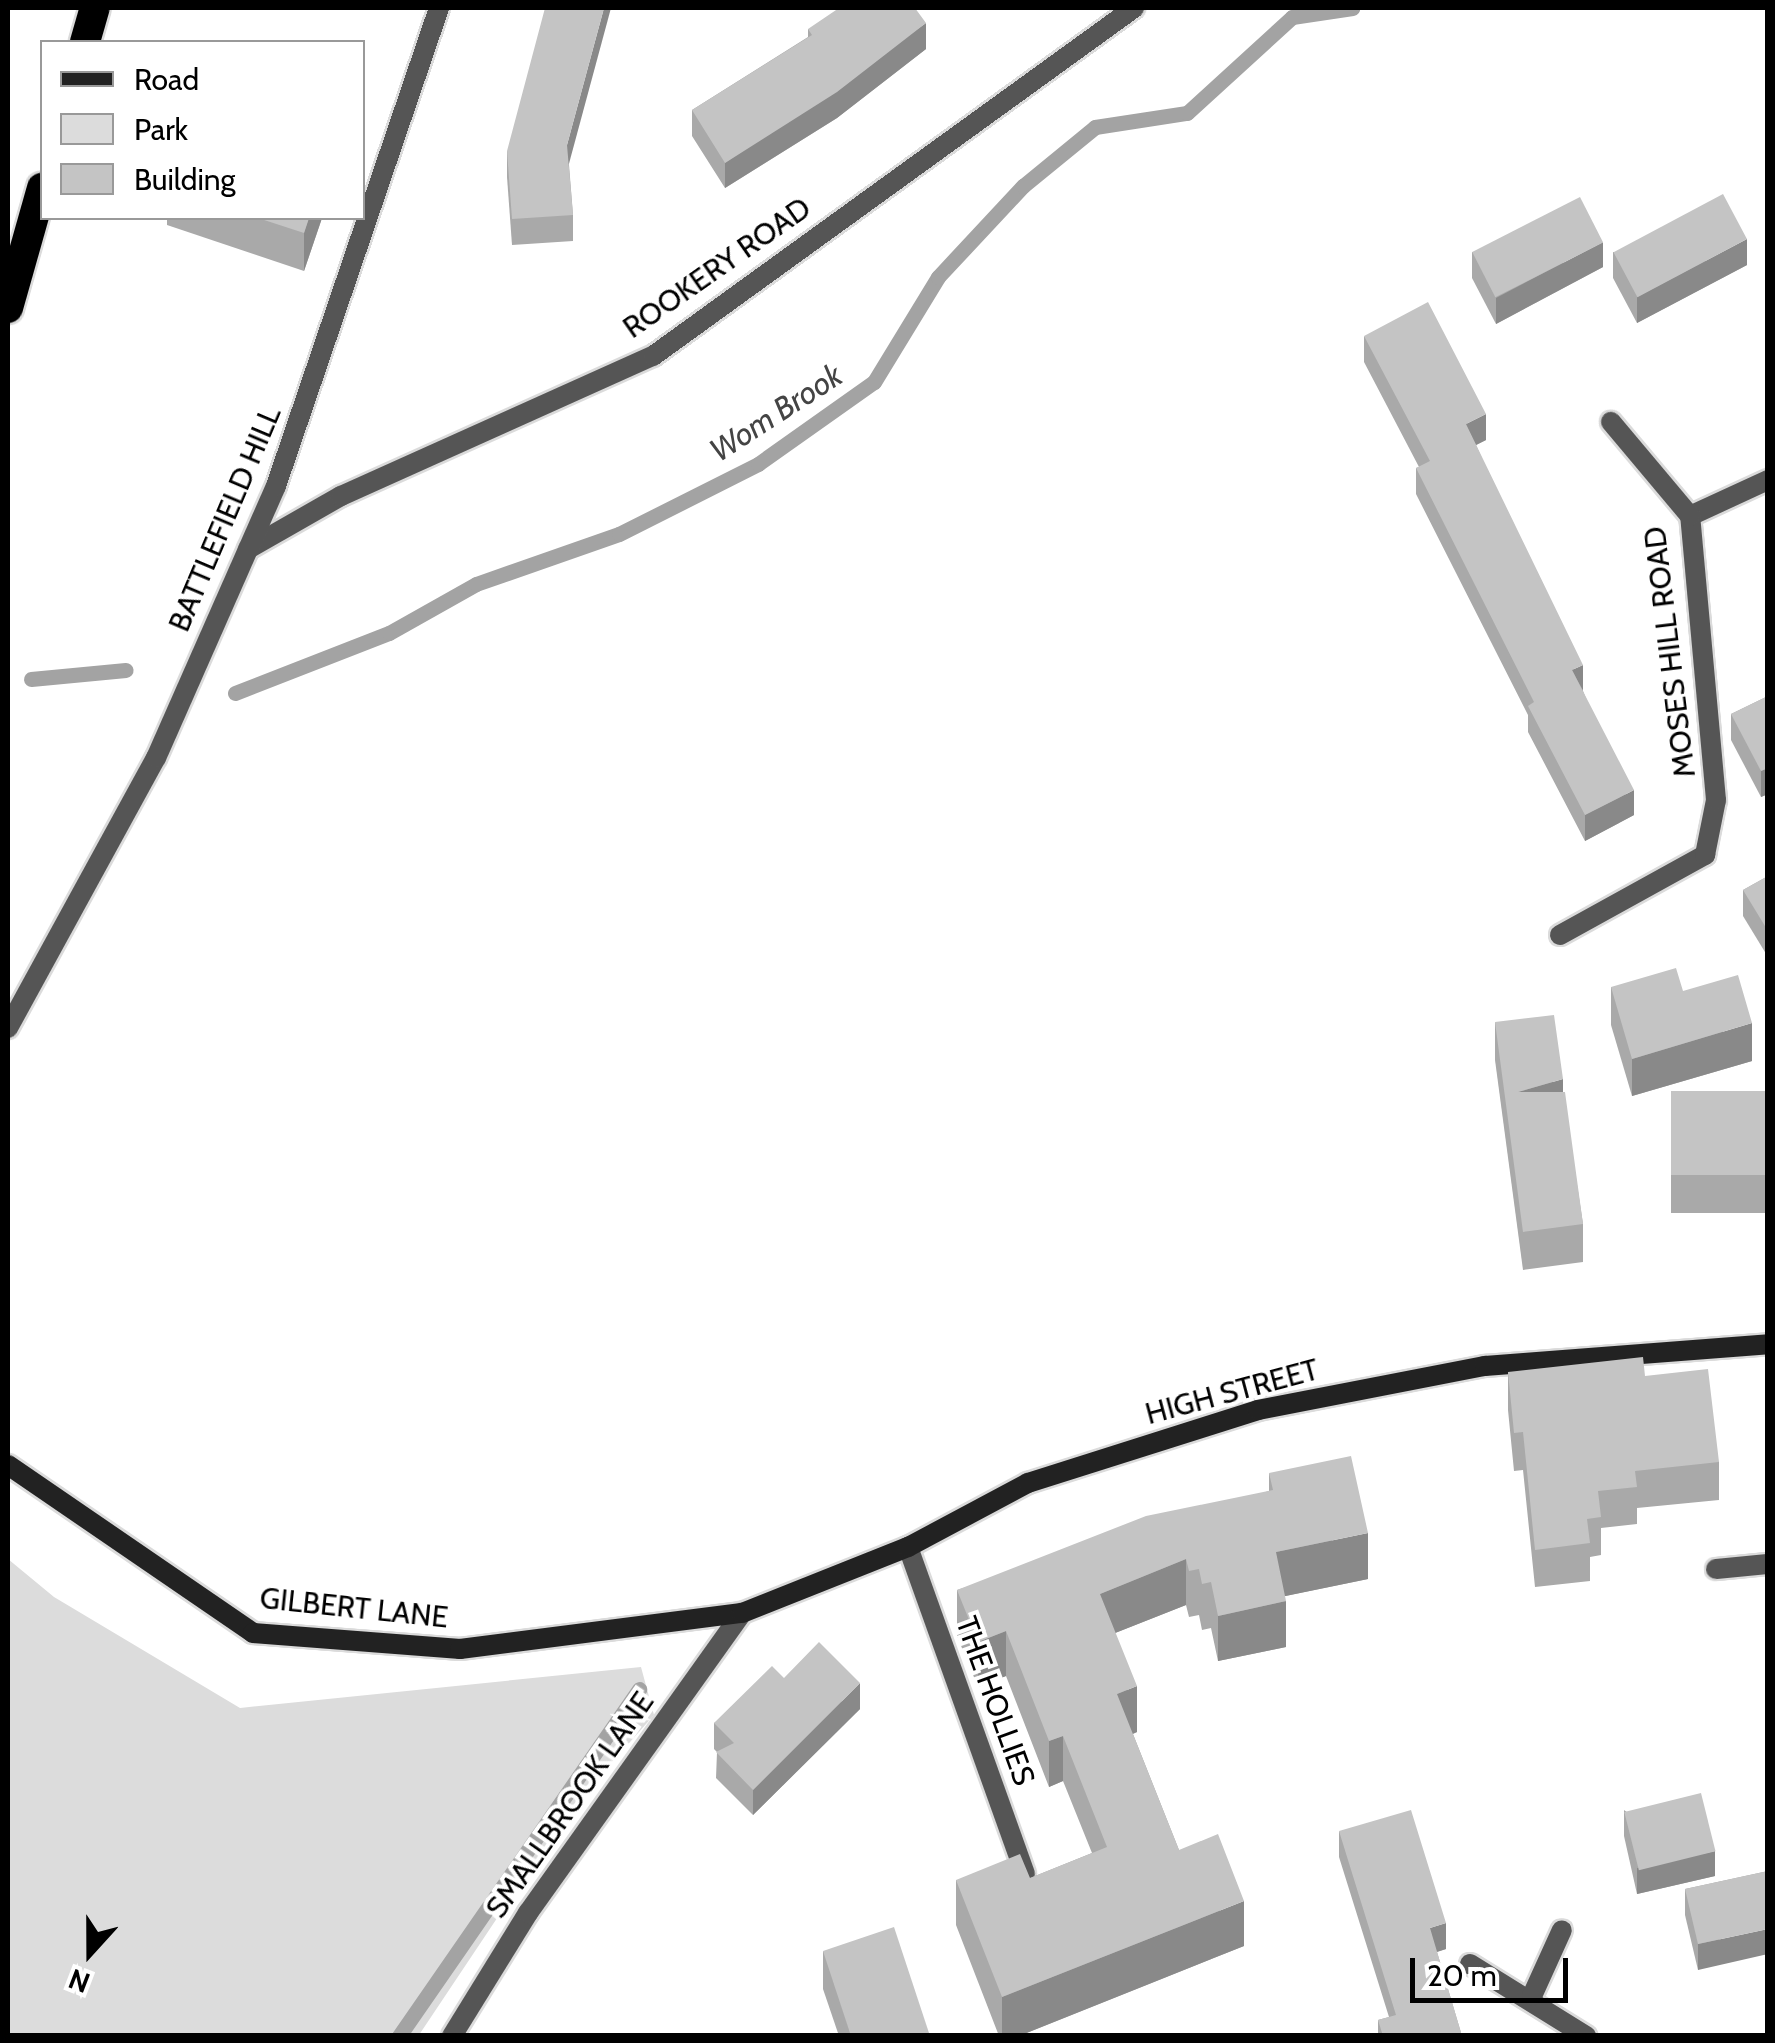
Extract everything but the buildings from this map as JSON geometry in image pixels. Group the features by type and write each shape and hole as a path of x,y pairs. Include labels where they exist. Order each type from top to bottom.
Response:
{"highway":[{"path":"86,40 95,8"},
{"path":"8,308 40,195"}],"street":[{"name":"BATTLEFIELD HILL","path":"8,1028 156,758 248,549 365,237 439,8"},
{"name":"ROOKERY ROAD","path":"248,549 342,496 654,356 1134,8"},
{"name":"MOSES HILL ROAD","path":"1560,935 1704,855 1716,800 1714,725 1690,516 1611,422"},
{"path":"1690,516 1768,480"},
{"name":"HIGH STREET","path":"742,1612 908,1547 1028,1482 1258,1410 1485,1366 1768,1344"},
{"name":"GILBERT LANE","path":"8,1465 252,1633 460,1649 742,1612"},
{"name":"THE HOLLIES","path":"908,1547 1025,1874"},
{"path":"1716,1569 1768,1564"},
{"name":"SMALLBROOK LANE","path":"452,2036 528,1914 742,1612"},
{"path":"1532,1996 1562,1930"},
{"path":"1470,1964 1532,1996 1586,2036"}],"green space":[{"path":"8,1559 54,1597 240,1708 641,1667 654,1715 568,1812 419,2035 8,2035"}],"waterway":[{"name":"Wom Brook","path":"235,693 389,633 476,584 619,534 758,464 874,382 938,277 1023,186 1095,127 1187,113 1292,17 1352,8"},
{"name":"Wom Brook","path":"31,679 126,670"},
{"path":"399,2036 639,1689"}]}
